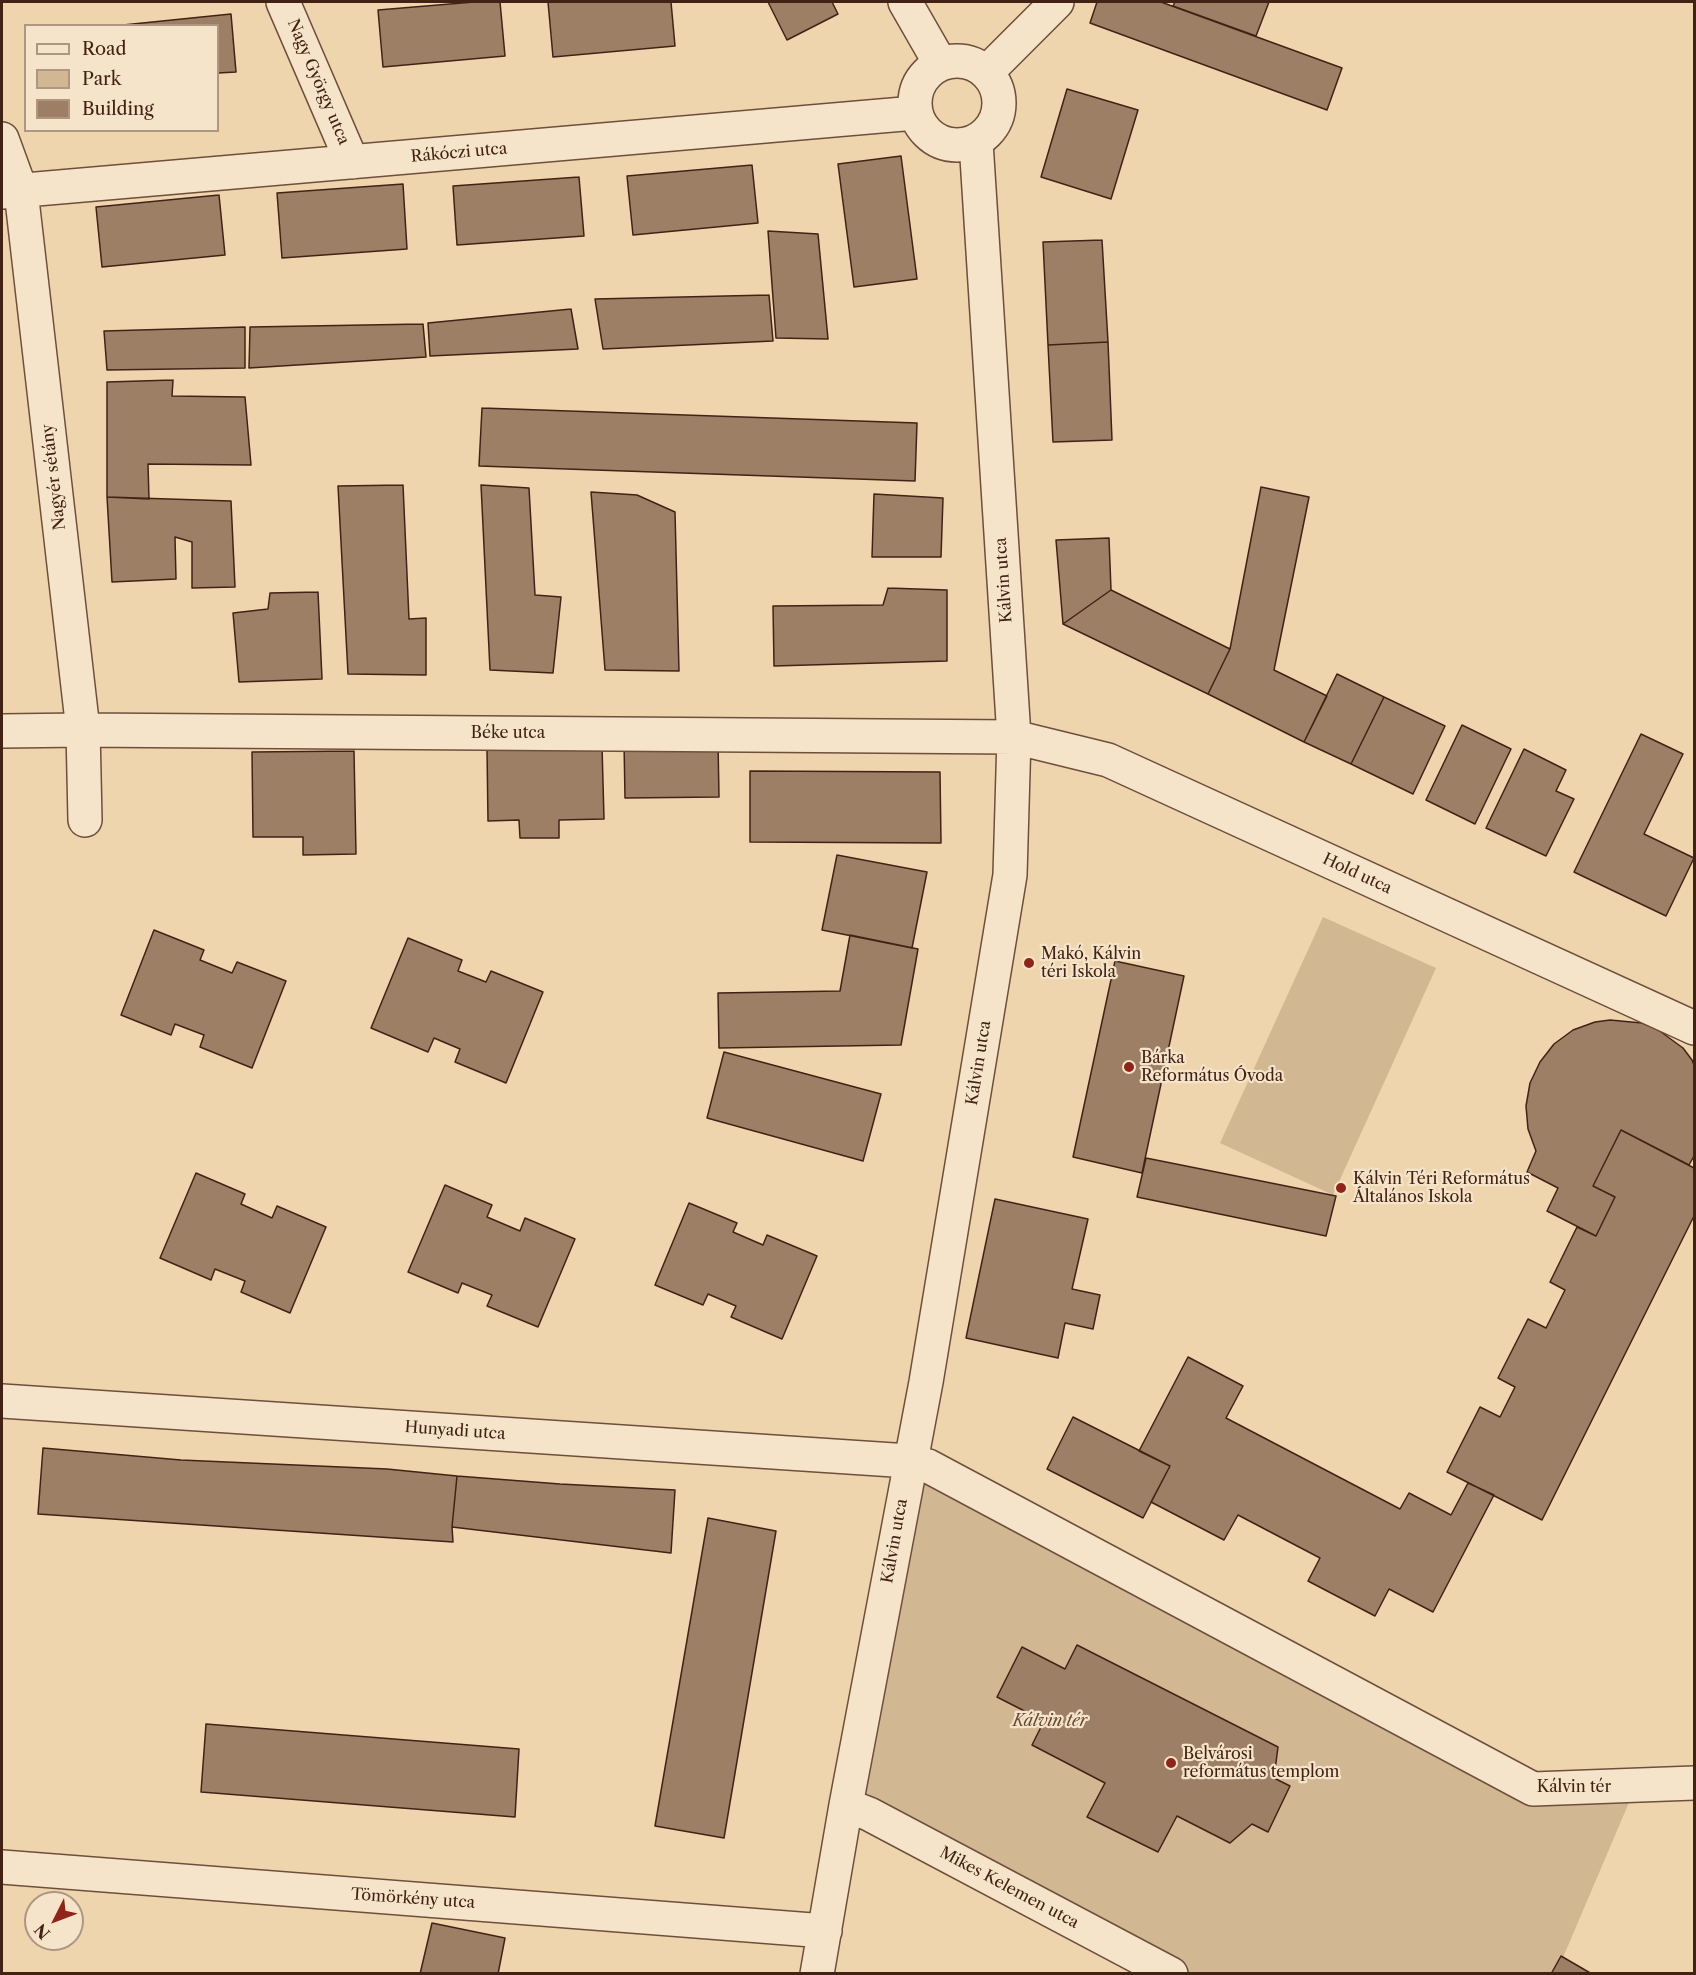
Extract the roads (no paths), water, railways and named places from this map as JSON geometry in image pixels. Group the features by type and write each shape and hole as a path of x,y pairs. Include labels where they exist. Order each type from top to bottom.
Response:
{"street":[{"name":"Nagy György utca","path":"284,2 352,162"},
{"path":"905,2 940,63"},
{"path":"987,72 1057,2"},
{"path":"965,60 987,72 1000,96 996,122 976,142 952,145 928,135 915,113 918,84 940,63 965,60"},
{"name":"Rákóczi utca","path":"11,191 915,113"},
{"name":"Nagyér sétány","path":"2,138 83,730 85,820"},
{"name":"Kálvin utca","path":"817,1974 909,1461 930,1359 1010,875 1014,737 976,142"},
{"name":"Béke utca","path":"2,731 1014,737"},
{"name":"Hold utca","path":"1014,737 1108,760 1695,1028"},
{"name":"Hunyadi utca","path":"2,1401 909,1461"},
{"name":"Kálvin tér","path":"909,1461 928,1466 1533,1789 1695,1783"},
{"name":"Mikes Kelemen utca","path":"846,1805 1171,1974"},
{"name":"Tömörkény utca","path":"2,1868 825,1931"}],"place":[{"name":"Makó, Kálvin téri Iskola","path":"1029,963"},
{"name":"Bárka Református Óvoda","path":"1129,1067"},
{"name":"Kálvin Téri Református Általános Iskola","path":"1341,1188"},
{"name":"Belvárosi református templom","path":"1171,1763"}]}
